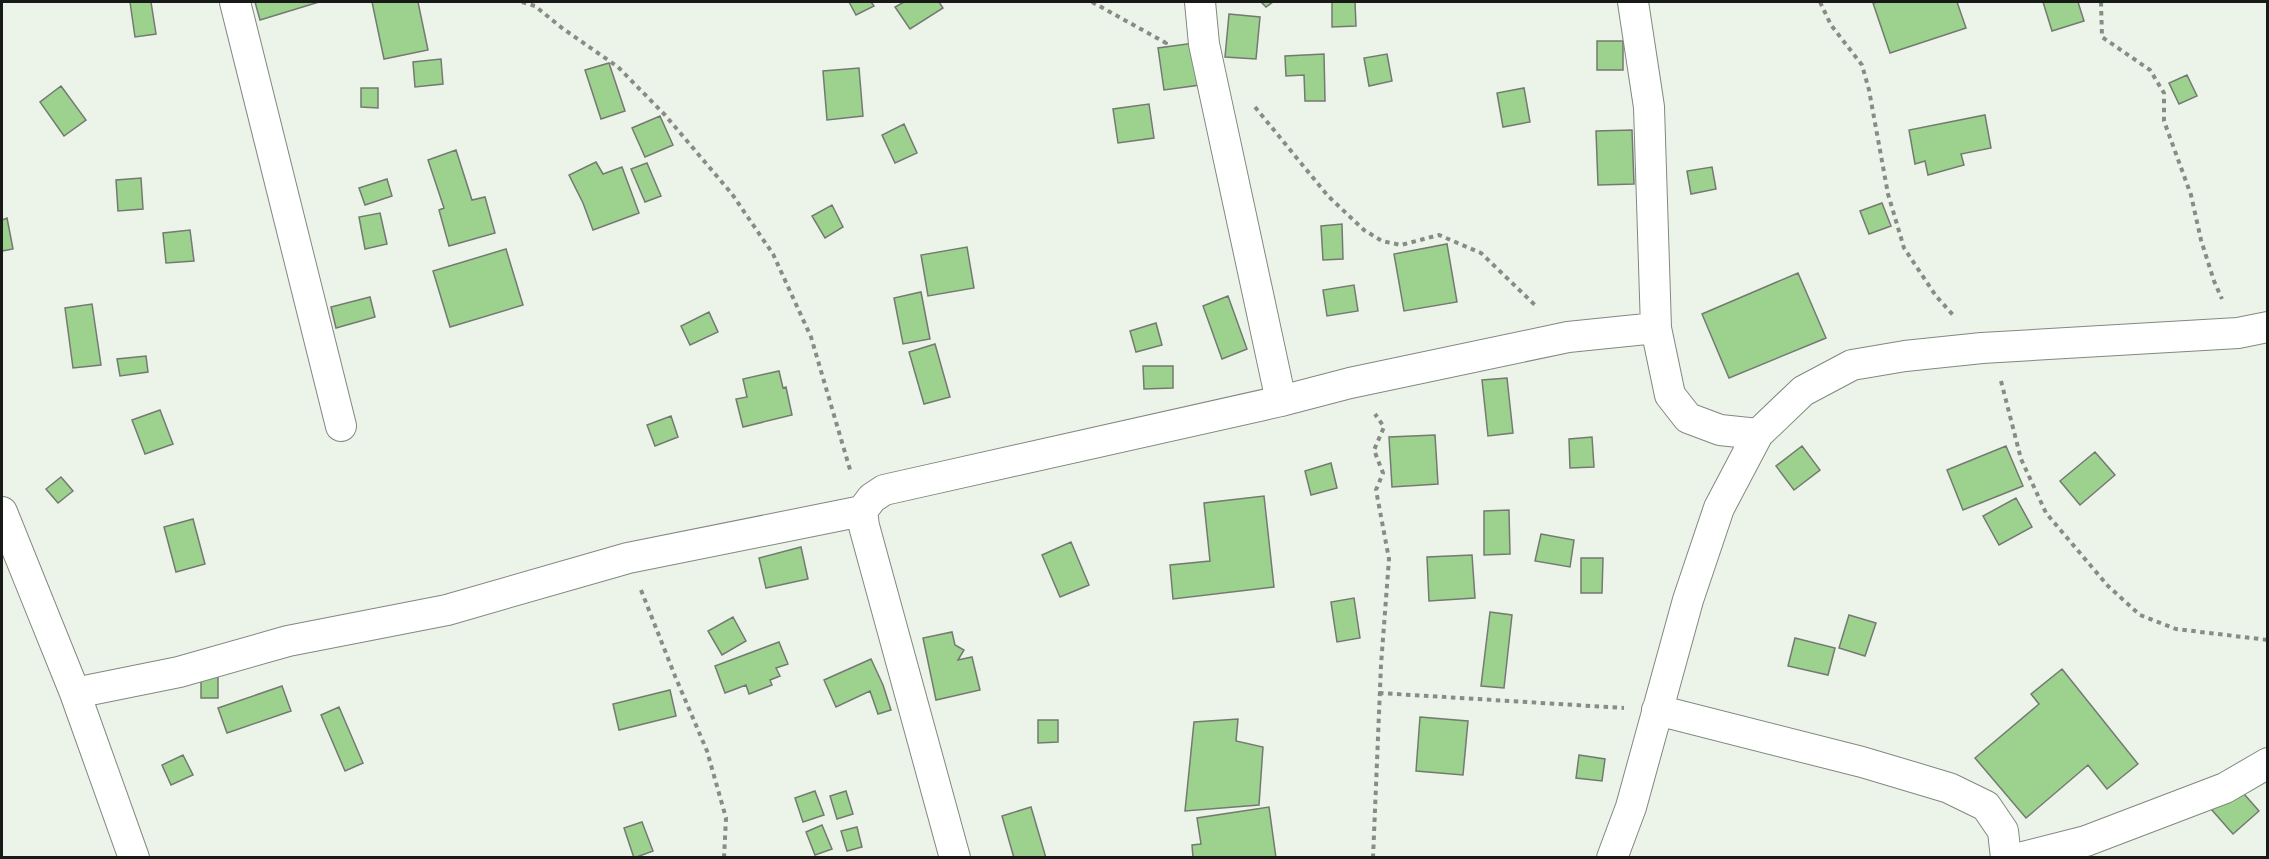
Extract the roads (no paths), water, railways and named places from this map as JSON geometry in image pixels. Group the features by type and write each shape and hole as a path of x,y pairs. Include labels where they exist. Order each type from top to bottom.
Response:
{"street":[{"path":"235,2 341,426"},
{"path":"1200,2 1204,44 1281,401"},
{"path":"1633,2 1649,108 1656,328 1670,395 1688,418 1720,430 1758,434"},
{"path":"1612,858 1631,807 1688,600 1719,508 1758,434 1803,391 1852,365 1905,356 1983,348 2238,333 2268,327"},
{"path":"75,693 179,672 288,640 447,610 628,558 862,511 872,498 884,490 1281,401 1350,383 1568,337 1656,328"},
{"path":"862,511 955,858"},
{"path":"2,512 75,693 134,858"},
{"path":"1657,710 1862,762 1949,788 1986,806 2003,831 2006,858"},
{"path":"2019,858 2086,841 2225,789 2268,763"}]}
